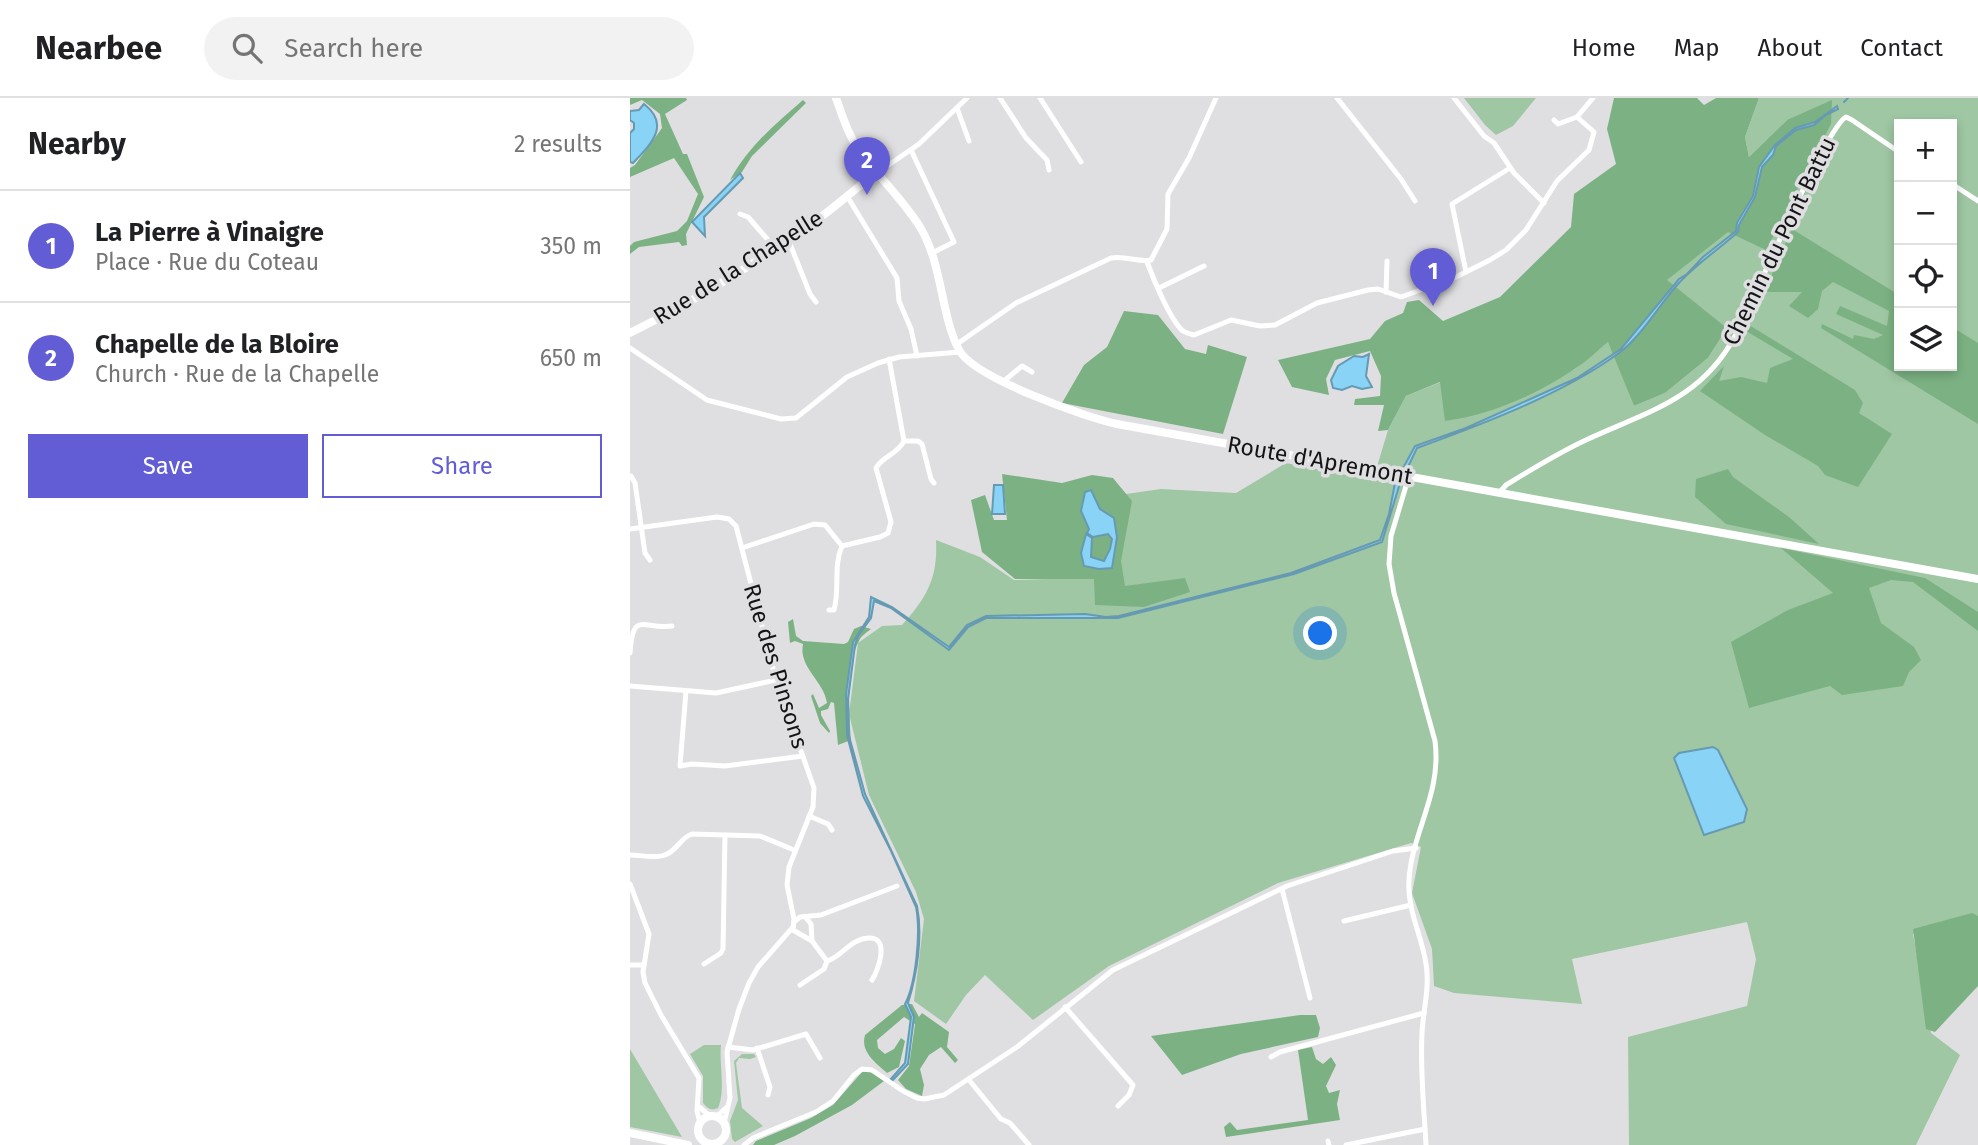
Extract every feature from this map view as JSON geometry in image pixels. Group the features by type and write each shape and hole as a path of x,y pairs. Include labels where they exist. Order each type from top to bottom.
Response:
{"street":[{"path":"836,98 852,139 914,219 932,253 959,348"},
{"path":"877,173 911,150 967,98"},
{"path":"1000,98 1026,138 1046,160 1049,170"},
{"path":"1040,98 1081,162"},
{"path":"630,348 707,400 781,419 796,418 855,373 890,359 959,348 1016,303 1111,258 1121,256 1147,261 1154,257 1169,220 1168,194 1185,166 1216,98"},
{"path":"1336,98 1401,179 1415,201"},
{"path":"1454,98 1483,136 1494,143 1510,168 1544,203"},
{"path":"1554,120 1558,124 1577,117 1593,98"},
{"path":"957,108 969,141"},
{"path":"1147,261 1184,331 1194,335 1231,320 1269,326 1317,303 1368,290 1386,292 1401,298 1410,295 1466,272 1507,250 1526,230 1557,181 1589,150 1594,132 1577,117"},
{"name":"Chemin du Pont Battu","path":"1499,493 1507,485 1566,450 1673,402 1698,384 1718,362 1746,314 1836,124 1846,117 1894,149"},
{"path":"911,150 954,242 932,253"},
{"path":"1466,272 1452,204 1510,168"},
{"name":"Rue de la Chapelle","path":"630,333 686,303 775,248 877,173"},
{"path":"1957,187 1978,201"},
{"path":"847,196 897,278 899,301 911,329 917,356"},
{"path":"740,214 748,217 775,248"},
{"path":"788,239 810,294 816,302"},
{"path":"1386,292 1387,261"},
{"path":"1159,288 1204,266"},
{"name":"Route d'Apremont","path":"959,348 975,365 1004,381 1065,409 1097,420 1978,579"},
{"path":"842,546 884,536 890,529 891,522 876,468 900,448 904,441 890,359"},
{"path":"1004,381 1022,366 1032,372"},
{"path":"904,441 918,441 922,444 934,483"},
{"path":"631,476 635,482 645,553 650,560"},
{"path":"1409,476 1391,536 1390,565 1394,593 1435,741 1437,757 1435,780 1409,874 1411,905 1426,964 1421,1051 1426,1145"},
{"name":"Rue des Pinsons","path":"630,529 724,517 736,526 776,680 815,795 789,867 787,885 793,925"},
{"path":"742,548 814,524 825,525 842,546"},
{"path":"829,610 834,610 837,599 836,566 842,546"},
{"path":"630,653 631,631 642,623 672,626"},
{"path":"630,686 716,693 776,680"},
{"path":"686,691 680,766 725,766 803,756"},
{"path":"809,816 828,824 832,830"},
{"path":"630,855 664,855 688,835 760,836 794,850"},
{"path":"705,964 723,949 725,835"},
{"path":"744,1145 753,1138 816,1112 833,1101 862,1069 872,1070 903,1091 924,1099 944,1095 1017,1047 1113,970 1282,888 1393,851 1416,848"},
{"path":"630,884 649,934 643,978 650,996 699,1078 698,1106 702,1144 719,1144 725,1134"},
{"path":"731,1145 725,1134 724,1124 730,1098 728,1047 749,983 764,959 803,917 821,915 897,886"},
{"path":"1282,888 1310,998"},
{"path":"1344,921 1411,905"},
{"path":"793,911 811,924"},
{"path":"821,915 811,924 810,931 812,941 827,961"},
{"path":"793,925 800,935 812,941"},
{"path":"784,939 810,931"},
{"path":"827,961 833,960 850,945 868,938 874,939 879,942 881,948 879,967 872,980"},
{"path":"800,985 824,970 827,961"},
{"path":"630,965 644,965"},
{"path":"1065,1007 1133,1085 1129,1095 1118,1106"},
{"path":"1271,1057 1280,1052 1424,1013"},
{"path":"728,1047 744,1050 757,1048 806,1034 820,1058"},
{"path":"757,1048 770,1087 768,1096"},
{"path":"969,1080 1001,1119 1010,1123 1029,1145"},
{"path":"698,1106 724,1124"},
{"path":"630,1133 687,1144 699,1127 727,1107"},
{"path":"1346,1145 1425,1129"}],"green space":[{"path":"630,98 687,100 665,114 683,154 687,154 704,197 686,234 687,245 682,246 679,242 639,247 630,254 630,246 634,242 677,231 687,221 698,194 674,158 630,177 630,168 662,128 660,114 642,100 630,105"},
{"path":"1464,98 1536,98 1513,126 1496,135"},
{"path":"1614,98 1697,98 1704,105 1716,98 1759,98 1745,137 1749,157 1787,120 1832,100 1831,124 1766,250 1728,232 1667,280 1727,328 1708,358 1665,393 1634,406 1608,342 1580,365 1541,389 1495,409 1462,418 1445,421 1440,382 1406,396 1388,430 1378,431 1384,405 1354,405 1355,399 1380,396 1381,376 1370,351 1335,360 1326,379 1329,395 1292,387 1278,360 1370,339 1385,321 1403,313 1407,302 1419,300 1443,321 1500,297 1571,227 1574,194 1616,164 1607,129"},
{"path":"1759,98 1978,98 1978,916 1913,934 1931,1033 1960,1055 1916,1145 1629,1145 1628,1037 1747,1006 1756,959 1747,922 1572,959 1582,1004 1454,993 1434,986 1432,949 1412,893 1421,847 1411,843 1278,883 1109,966 1033,1020 985,975 966,995 946,1024 914,1001 924,919 916,892 869,795 849,714 858,643 882,626 902,625 918,605 933,576 936,540 980,557 1014,580 1113,577 1126,494 1161,489 1236,493 1286,463 1373,480 1388,430 1406,396 1441,382 1574,370 1609,341 1634,406 1665,393 1708,358 1727,328 1666,280 1728,231 1766,249 1787,120 1749,157 1745,137"},
{"path":"803,100 806,103 752,156 742,172 730,180 754,146"},
{"path":"1792,229 1894,292 1894,371 1957,371 1957,330 1978,343 1978,424 1821,328 1822,324 1853,339 1854,335 1874,339 1883,335 1836,314 1840,306 1887,326 1889,311 1833,282 1822,291 1818,309 1808,318 1789,306 1802,292 1764,292"},
{"path":"1124,311 1158,315 1185,349 1206,354 1208,345 1247,357 1223,434 1062,403 1084,365 1107,347"},
{"path":"1749,325 1855,390 1863,403 1859,413 1892,434 1858,487 1825,475 1818,466 1765,435 1700,391 1724,366 1719,381 1741,377 1767,383 1770,368 1793,359 1746,331"},
{"path":"1728,469 1733,477 1789,517 1819,544 1726,524 1695,497 1696,479"},
{"path":"1002,474 1062,483 1092,475 1113,478 1132,501 1121,561 1125,586 1185,578 1190,592 1144,607 1095,605 1094,579 1015,579 982,552 971,500 985,495 994,520 1007,520"},
{"path":"1781,548 1925,578 1978,612 1978,631 1913,582 1891,580 1869,588 1881,623 1914,647 1921,660 1909,672 1903,686 1842,695 1830,686 1749,708 1731,642 1788,610 1833,593"},
{"path":"793,619 796,636 803,641 844,644 848,642 854,629 861,626 871,629 860,639 852,663 849,690 851,740 838,745 834,703 831,702 828,709 821,711 829,733 820,723 811,696 813,694 819,708 827,703 825,695 804,660 803,644 795,641 790,643 788,622"},
{"path":"1972,913 1978,916 1978,986 1935,1032 1926,1029 1913,929"},
{"path":"912,1004 919,1017 922,1013 949,1032 947,1047 958,1060 955,1063 941,1047 929,1055 920,1069 924,1085 922,1096 906,1089 898,1080 909,1066 915,1024 904,1017 877,1040 878,1048 885,1054 894,1049 901,1038 905,1041 899,1067 887,1073 870,1057 864,1041 865,1035 902,1005"},
{"path":"1316,1015 1320,1028 1318,1037 1241,1054 1182,1075 1151,1036"},
{"path":"704,1045 721,1045 722,1094 718,1108 713,1109 703,1103 703,1076 690,1054"},
{"path":"1312,1047 1316,1059 1323,1064 1331,1057 1336,1065 1326,1086 1329,1093 1340,1090 1337,1104 1340,1120 1226,1137 1224,1127 1230,1122 1237,1130 1308,1120 1298,1050"},
{"path":"630,1049 682,1137 630,1127"},
{"path":"742,1054 754,1054 756,1057 739,1058 736,1063 742,1108 763,1126 735,1142 732,1139 730,1121 738,1100 734,1061"},
{"path":"869,1071 884,1081 852,1105 774,1145 753,1145 756,1141 811,1118 833,1105 862,1072"}],"water":[{"path":"644,104 656,119 657,127 652,142 633,163 630,162 630,133 634,129 634,123 630,120 630,111 639,110"},
{"path":"1837,106 1838,109 1814,125 1796,130 1776,146 1773,155 1762,167 1755,197 1739,225 1738,232 1685,277 1627,347 1597,368 1548,395 1417,448 1406,471 1402,470 1415,446 1466,428 1577,378 1621,349 1679,279 1736,231 1737,223 1753,196 1759,167 1775,145 1795,128 1815,122"},
{"path":"740,173 743,178 704,217 705,236 692,222"},
{"path":"1369,354 1366,376 1372,387 1362,389 1352,386 1342,390 1333,388 1331,380 1338,366 1354,356 1363,357"},
{"path":"1396,478 1400,483 1382,542 1294,574 1118,618 986,618 968,627 949,650 891,608 874,601 871,618 855,645 848,699 849,736 865,794 917,906 919,918 916,967 908,1003 914,1017 908,1064 890,1080 905,1063 911,1017 905,1004 915,971 918,930 916,907 863,796 847,735 846,694 853,642 869,617 871,597 892,607 949,647 967,625 986,616 1119,616 1291,573 1380,540 1389,514"},
{"path":"994,485 1003,485 1005,514 992,514"},
{"path":"1091,490 1100,509 1114,518 1117,537 1112,568 1084,566 1081,553 1086,534 1092,538 1091,557 1104,561 1112,539 1108,534 1093,537 1087,533 1089,529 1081,511 1085,492"},
{"path":"1713,747 1718,750 1747,809 1744,822 1704,835 1674,758 1679,753"}],"waterway":[{"path":"1844,102 1848,98"}],"place":[{"name":"Chapelle de la Bloire","path":"867,195"},
{"name":"La Pierre à Vinaigre","path":"1433,306"}]}
